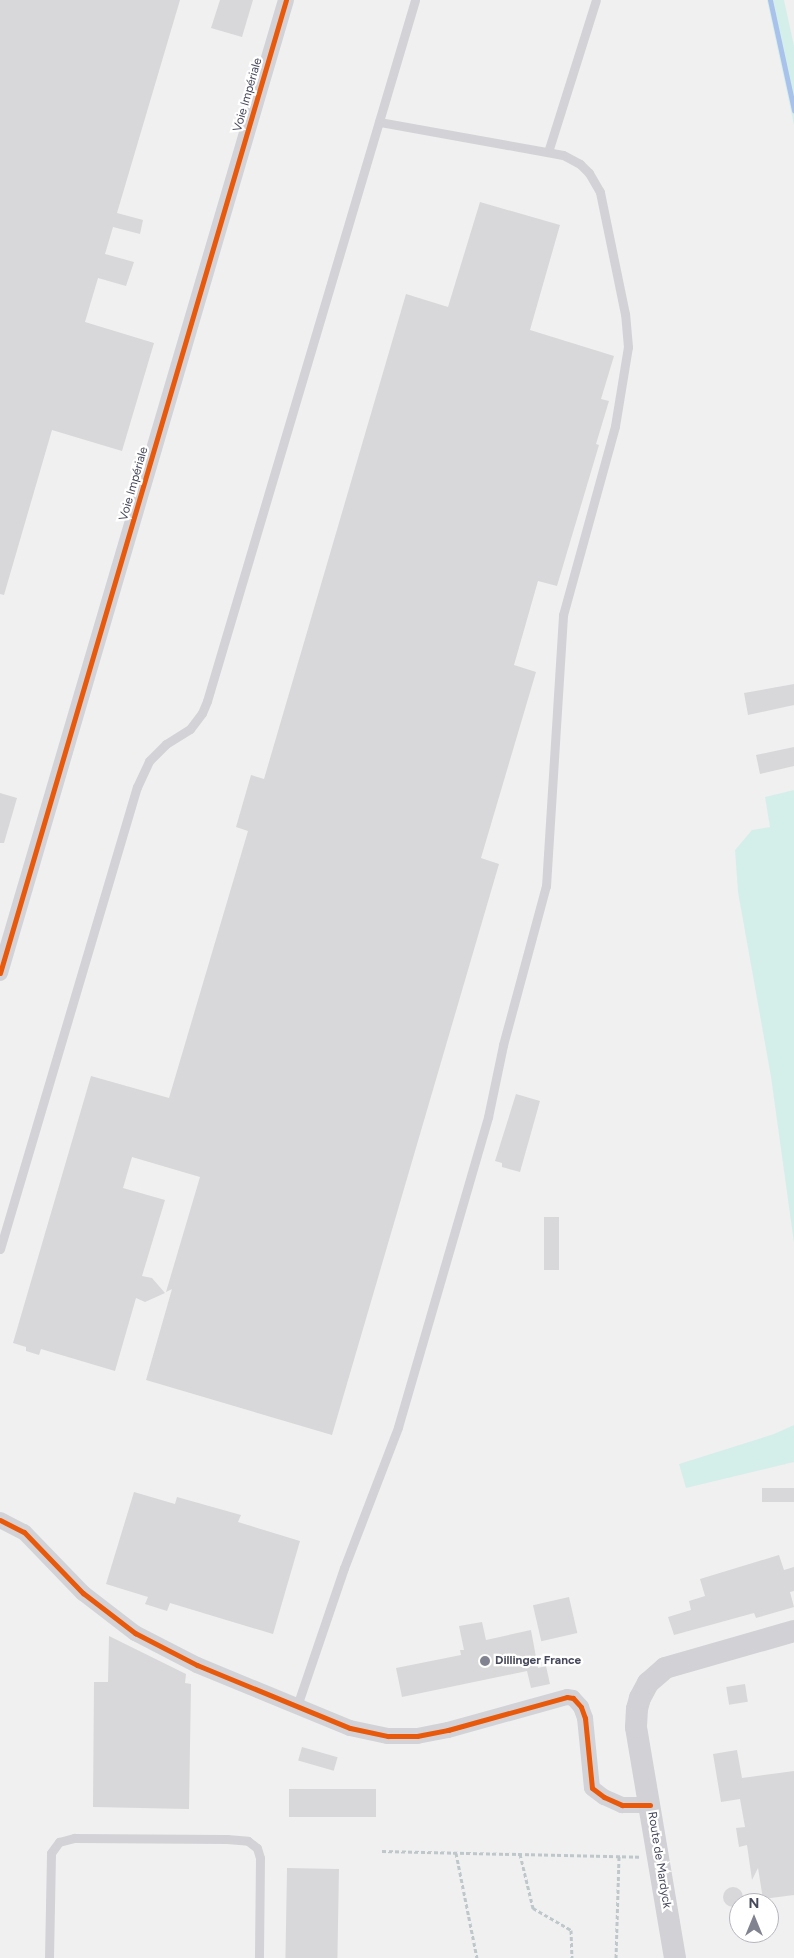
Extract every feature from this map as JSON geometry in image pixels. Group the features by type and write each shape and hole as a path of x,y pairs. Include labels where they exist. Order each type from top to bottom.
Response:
{"main road":[{"name":"Route de Mardyck","path":"675,1958 636,1721 638,1704 648,1683 661,1671 678,1663 794,1631"}],"street":[{"name":"Voie Impériale","path":"0,973 286,0"},
{"path":"0,1520 24,1532 83,1593 135,1632 197,1665 361,1731 403,1736 448,1730 570,1697 578,1703 585,1718 592,1788 604,1798 622,1804 650,1805"}],"lane":[{"path":"0,1249 137,787 149,761 166,744 190,729 202,713 207,701 415,0"},
{"path":"548,152 596,0"},
{"path":"297,1706 344,1568 398,1427 491,1106 503,1045 548,876 564,606 615,426 628,347 625,314 600,192 589,173 580,164 563,155 379,122"},
{"path":"50,1958 51,1854 59,1842 74,1838 227,1839 243,1840 253,1844 257,1848 260,1858 259,1958"}],"path":[{"path":"382,1851 658,1858"},
{"path":"456,1853 477,1958"},
{"path":"520,1854 533,1908 571,1930 572,1958"},
{"path":"616,1958 619,1856"}],"green space":[{"path":"767,0 784,0 794,46 794,125"},
{"path":"794,790 794,1243 771,1077 738,892 735,850 752,830 770,827 765,797"},
{"path":"794,1425 794,1462 686,1488 679,1464 774,1434"}],"building":[{"path":"0,0 180,0 117,213 143,220 140,234 113,227 105,254 134,262 126,286 98,278 85,322 154,343 122,451 52,430 4,595 0,594"},
{"path":"220,0 253,0 242,37 211,28"},
{"path":"480,202 560,225 530,330 614,356 601,399 609,401 596,444 599,445 557,586 538,581 514,665 536,672 481,858 499,864 332,1435 146,1380 172,1289 166,1292 200,1177 132,1157 123,1188 165,1200 142,1276 152,1278 165,1293 145,1302 136,1298 115,1371 41,1349 39,1355 26,1351 26,1347 13,1343 91,1076 169,1098 248,831 236,827 251,775 264,779 406,294 448,307"},
{"path":"794,684 794,705 748,715 744,693"},
{"path":"794,747 794,766 760,774 756,755"},
{"path":"0,793 17,798 4,843 0,843"},
{"path":"516,1094 540,1101 520,1172 502,1167 502,1163 495,1161"},
{"path":"544,1217 559,1217 559,1270 544,1270"},
{"path":"762,1488 794,1488 794,1502 762,1502"},
{"path":"134,1492 175,1504 177,1497 241,1515 238,1522 300,1541 273,1634 170,1603 167,1611 145,1604 148,1597 106,1584"},
{"path":"779,1555 784,1570 794,1567 794,1591 790,1592 794,1607 756,1618 754,1613 674,1635 668,1617 691,1610 689,1601 705,1596 700,1579"},
{"name":"Dillinger France","path":"569,1597 577,1633 541,1641 533,1605"},
{"name":"Dillinger France","path":"482,1622 486,1640 531,1630 538,1668 546,1666 550,1684 531,1688 527,1671 402,1697 396,1668 461,1655 460,1650 464,1650 459,1626"},
{"path":"109,1636 186,1674 185,1683 191,1684 189,1809 93,1807 94,1682 108,1682"},
{"path":"745,1684 748,1702 729,1705 726,1687"},
{"path":"302,1747 338,1757 334,1771 298,1760"},
{"path":"737,1750 742,1778 794,1771 794,1895 779,1897 779,1893 762,1893 758,1868 752,1880 747,1845 739,1847 736,1828 745,1827 740,1799 721,1802 713,1754"},
{"path":"289,1789 376,1789 376,1817 289,1817"},
{"path":"287,1868 339,1869 337,1958 285,1958"},
{"path":"733,1887 742,1893 729,1893 729,1906 726,1904 723,1897 726,1890"}],"waterway":[{"path":"770,0 794,110"}],"cycle path":[{"path":"0,973 286,0"},
{"path":"0,1520 24,1532 83,1593 135,1633 197,1665 350,1728 388,1736 417,1736 448,1730 567,1697 573,1698 581,1707 585,1718 592,1788 604,1797 622,1805 650,1805"}],"place":[{"name":"Dillinger France","path":"485,1661"}]}
